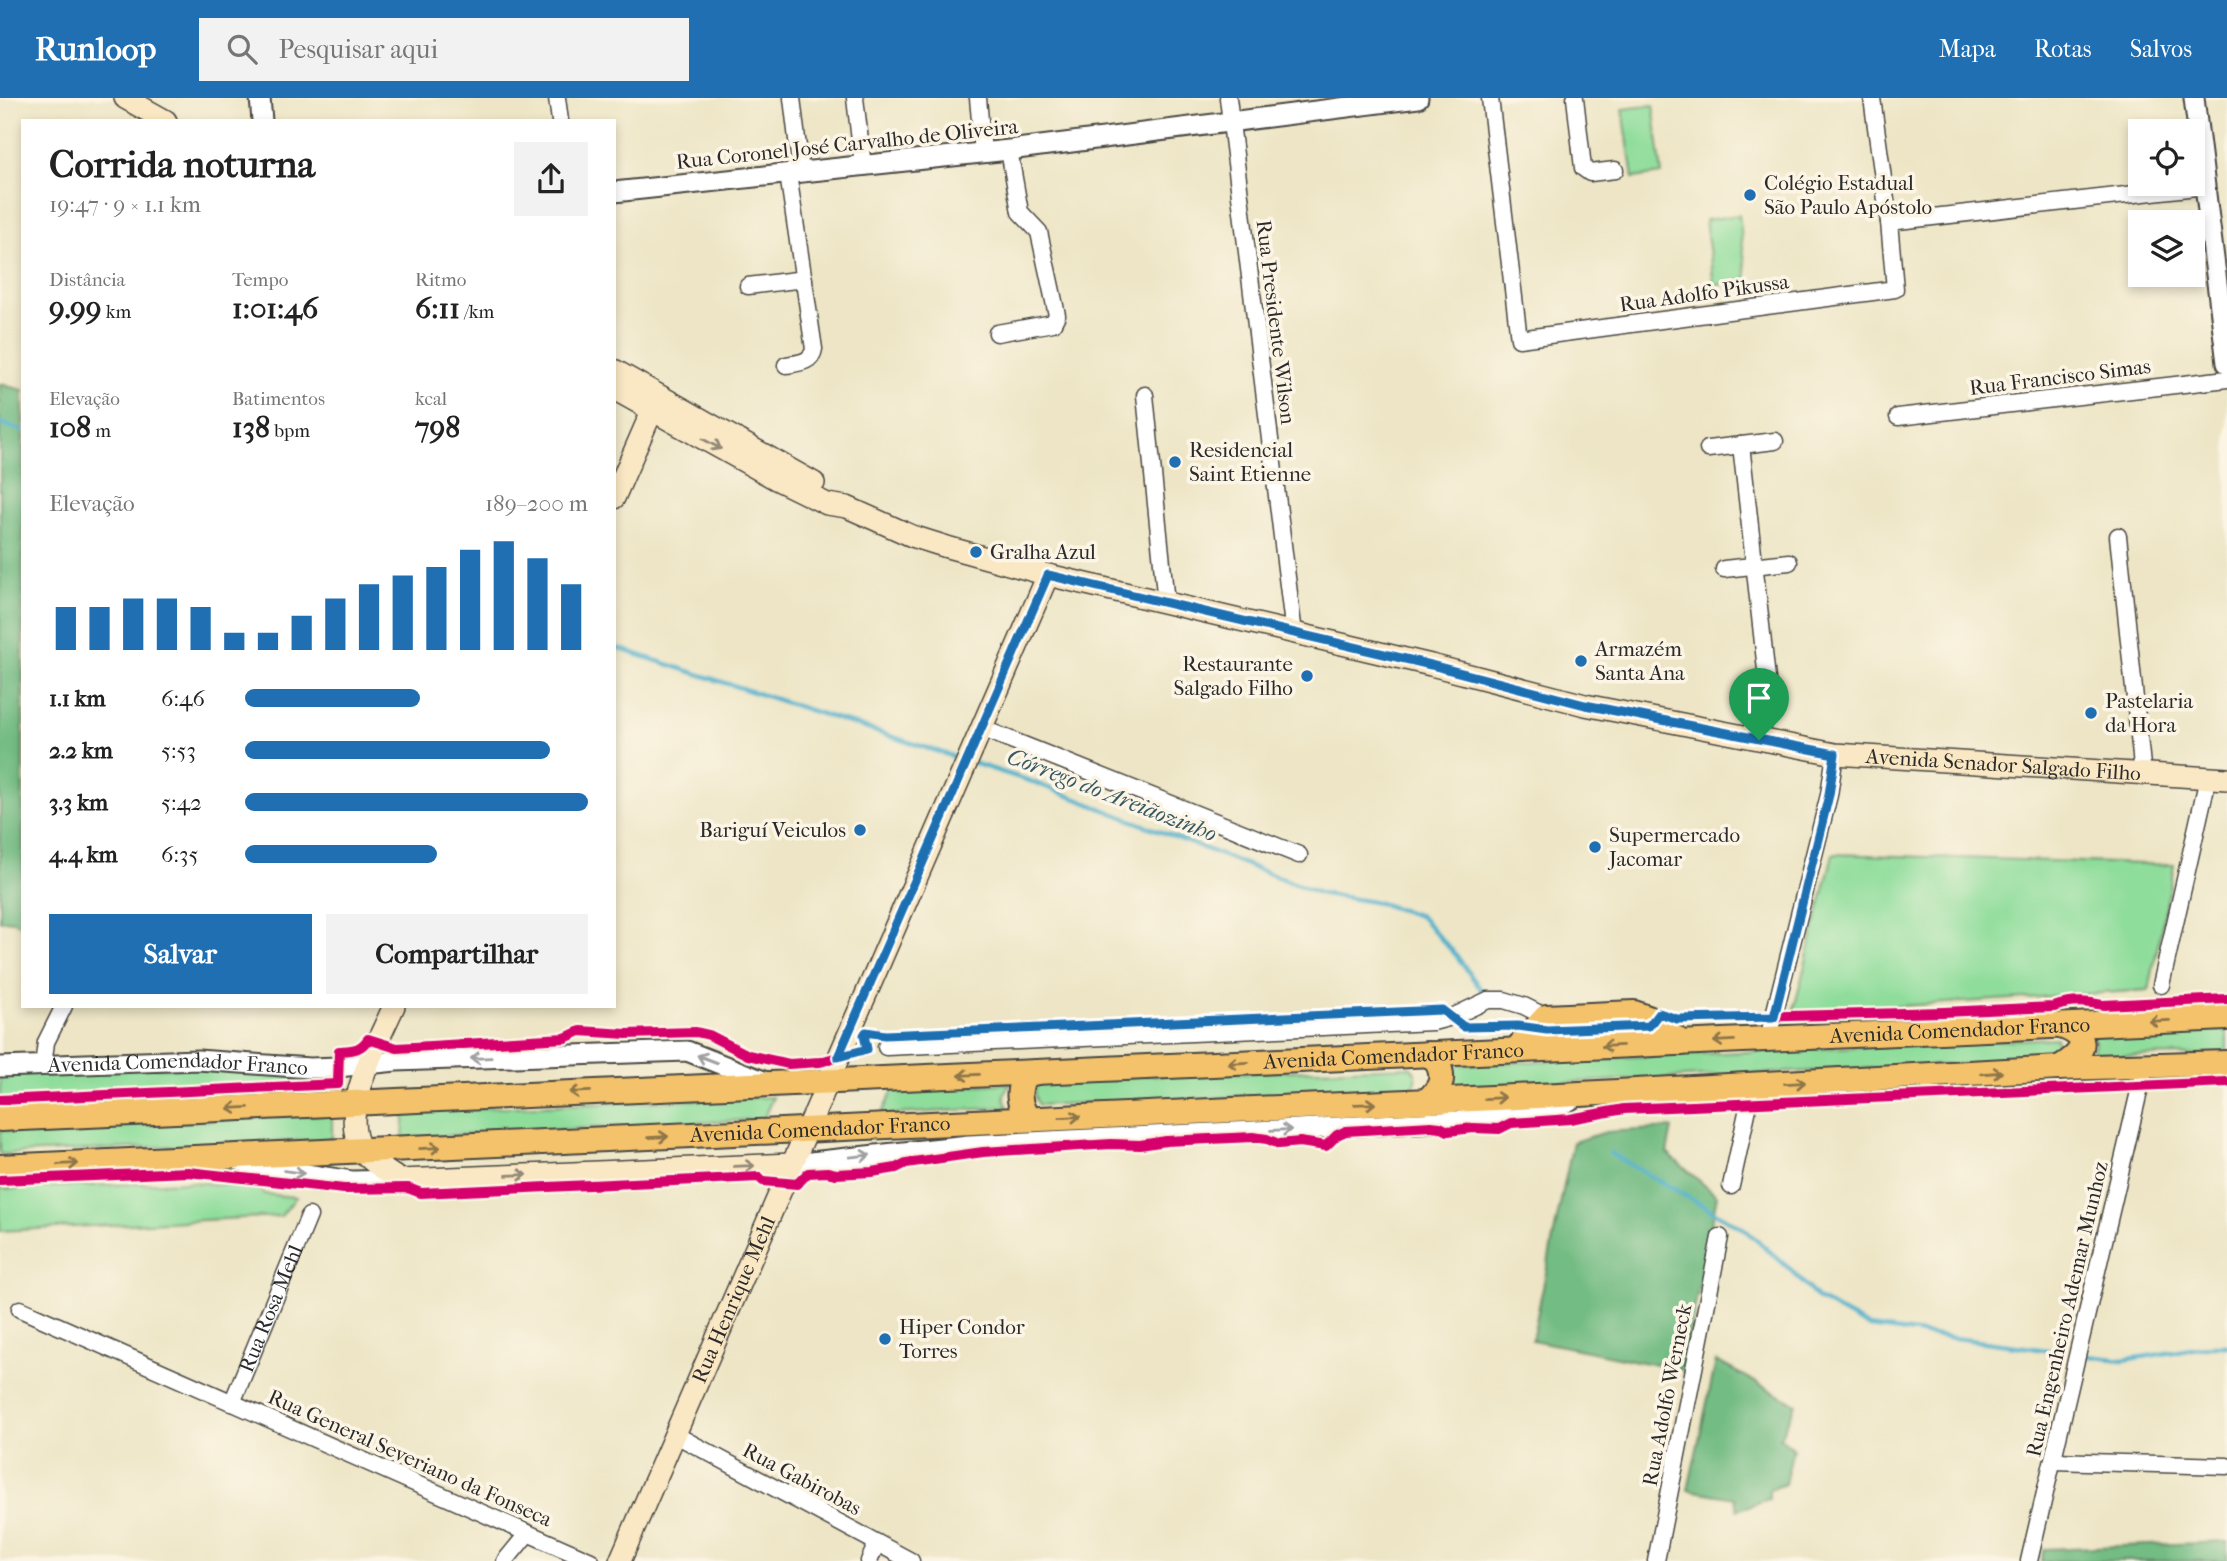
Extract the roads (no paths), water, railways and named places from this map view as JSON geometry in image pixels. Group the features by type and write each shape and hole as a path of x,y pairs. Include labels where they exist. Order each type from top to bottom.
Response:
{"highway":[{"path":"1516,1050 1546,1017 1634,1013 1653,1020 1681,1043"},
{"name":"Avenida Comendador Franco","path":"0,1119 2227,1018"},
{"path":"2059,1068 2073,1060 2082,1046 2080,1037 2074,1030 2061,1026"},
{"path":"1427,1054 1437,1060 1442,1074 1439,1089 1427,1101"},
{"name":"Avenida Comendador Franco","path":"0,1167 1580,1094 2059,1068 2227,1063"},
{"path":"1028,1119 1020,1107 1018,1091 1024,1075 1037,1072"}],"main road":[{"path":"125,98 162,119"},
{"name":"Avenida Senador Salgado Filho","path":"616,372 660,405 827,504 847,507 912,536 1048,575 1431,665 1585,705 1835,754 2217,779"},
{"name":"Avenida Senador Salgado Filho","path":"616,390 660,405"},
{"path":"616,494 660,405"},
{"name":"Rua Henrique Mehl","path":"620,1561 1048,575"},
{"path":"393,1008 356,1103 354,1126 356,1139 362,1150 375,1163 400,1180"},
{"name":"Avenida Comendador Franco","path":"400,1180 792,1164"}],"street":[{"path":"260,98 262,119"},
{"path":"557,98 560,119"},
{"path":"786,365 808,360 814,349 804,279 792,98"},
{"path":"855,98 863,166"},
{"path":"978,98 983,153"},
{"name":"Rua Presidente Wilson","path":"1228,98 1294,634"},
{"name":"Rua Coronel José Carvalho de Oliveira","path":"616,192 1009,150 1372,100 1418,98"},
{"name":"Rua Adolfo Pikussa","path":"1490,98 1519,339 1895,289 1889,222"},
{"path":"1576,98 1583,168 1590,173 1615,170"},
{"path":"1872,98 1889,222 2128,195"},
{"path":"2194,98 2197,119"},
{"path":"997,333 1053,323 1057,315 1039,232 1020,212 1009,150"},
{"path":"2205,186 2221,254 2227,363"},
{"path":"748,286 804,279"},
{"name":"Rua Francisco Simas","path":"1898,417 2227,379"},
{"path":"1145,395 1166,603"},
{"path":"1708,449 1775,441"},
{"path":"1741,445 1769,697 1768,711 1759,740"},
{"path":"2118,536 2143,775"},
{"path":"1724,569 1789,562"},
{"path":"981,728 1300,855"},
{"path":"1768,1039 1829,795 1835,754"},
{"path":"2161,985 2217,779"},
{"name":"Avenida Comendador Franco","path":"886,1047 1433,1022 1488,1000 1504,1000 1546,1017"},
{"path":"43,1066 46,1042 63,1008"},
{"name":"Avenida Comendador Franco","path":"0,1067 198,1059 310,1068 396,1061 687,1051 771,1084"},
{"name":"Rua Engenheiro Ademar Munhoz","path":"2029,1561 2145,1066"},
{"path":"1731,1186 1753,1085"},
{"name":"Avenida Comendador Franco","path":"792,1164 969,1145 1459,1121 1551,1112 1580,1094"},
{"name":"Avenida Comendador Franco","path":"228,1157 272,1169 352,1181 400,1180"},
{"name":"Rua Rosa Mehl","path":"232,1403 309,1216"},
{"name":"Rua Adolfo Werneck","path":"1656,1561 1720,1237"},
{"name":"Rua General Severiano da Fonseca","path":"20,1309 591,1561"},
{"name":"Rua Gabirobas","path":"674,1434 911,1561"},
{"path":"2053,1461 2227,1466"},
{"path":"505,1561 527,1533"},
{"path":"869,1561 877,1543"}],"waterway":[{"name":"Córrego do Areiãozinho","path":"0,423 21,430"},
{"name":"Córrego do Areiãozinho","path":"616,648 961,759"},
{"name":"Córrego do Areiãozinho","path":"973,763 1033,782 1319,893 1379,903 1420,916 1456,955 1485,995"},
{"name":"Córrego do Areiãozinho","path":"1610,1153 1744,1229 1791,1270 1818,1299 1869,1327 2062,1352"},
{"name":"Córrego do Areiãozinho","path":"2087,1356 2123,1360 2211,1346 2227,1346"}],"place":[{"name":"Colégio Estadual São Paulo Apóstolo","path":"1750,195"},
{"name":"Residencial Saint Etienne","path":"1175,462"},
{"name":"Gralha Azul","path":"976,552"},
{"name":"Armazém Santa Ana","path":"1581,661"},
{"name":"Restaurante Salgado Filho","path":"1307,676"},
{"name":"Pastelaria da Hora","path":"2091,713"},
{"name":"Bariguí Veiculos","path":"860,830"},
{"name":"Supermercado Jacomar","path":"1595,847"},
{"name":"Hiper Condor Torres","path":"885,1339"}]}
